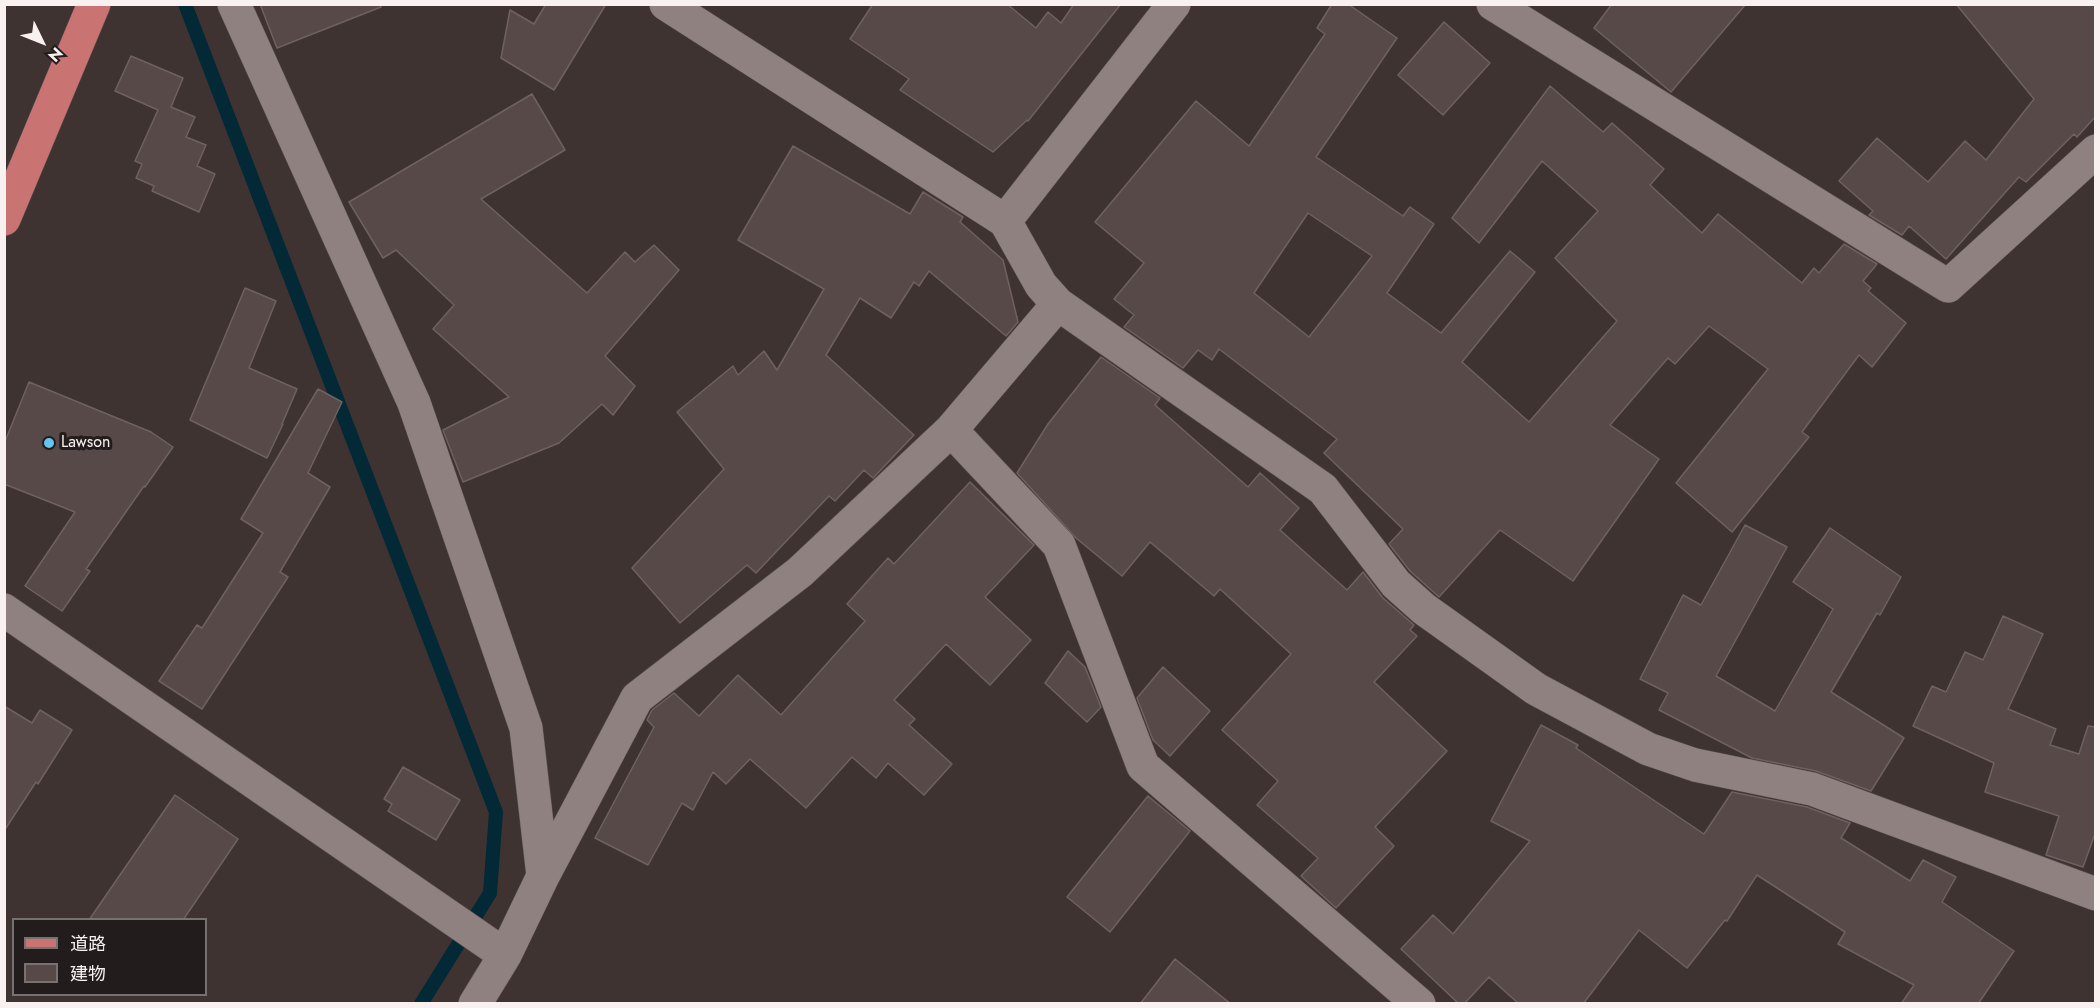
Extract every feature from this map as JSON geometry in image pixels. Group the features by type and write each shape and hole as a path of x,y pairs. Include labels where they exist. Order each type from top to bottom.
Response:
{"main road":[{"path":"4,219 94,4"}],"street":[{"path":"234,4 414,403 526,728 543,876"},
{"path":"666,4 1005,221 1041,285 1059,304 1323,489 1396,584 1424,609 1536,689 1648,749 1695,765 1812,789 2096,894"},
{"path":"1005,221 1174,4"},
{"path":"1493,4 1948,286 2096,151"},
{"path":"475,1004 505,955 543,876 637,698 800,572 951,430 1059,304"},
{"path":"951,430 1059,545 1143,766 1419,1004"},
{"path":"4,610 505,955"}],"building":[{"path":"260,4 380,4 381,7 277,48"},
{"path":"546,4 606,4 554,90 501,58 510,10 534,24"},
{"path":"873,4 1007,4 1036,28 1048,12 1061,23 1074,4 1121,4 1028,121 993,152 900,90 909,79 850,39"},
{"path":"1332,4 1348,4 1397,38 1316,157 1403,216 1410,207 1434,224 1387,293 1441,333 1510,251 1535,272 1462,362 1529,422 1617,321 1555,258 1598,211 1542,161 1479,243 1452,218 1550,86 1603,132 1612,123 1664,169 1650,185 1702,233 1718,214 1802,283 1814,268 1819,273 1844,244 1877,264 1863,281 1871,288 1868,291 1906,323 1872,367 1859,355 1802,432 1809,437 1732,532 1676,483 1768,369 1709,326 1675,364 1668,358 1610,425 1659,459 1573,581 1500,530 1439,597 1410,571 1389,544 1403,529 1324,453 1337,439 1219,349 1212,360 1198,350 1183,368 1124,327 1134,315 1114,299 1144,263 1095,222 1196,101 1249,146 1325,34 1317,28","holes":["1308,213 1372,256 1309,337 1254,293"]},
{"path":"1612,4 1746,4 1671,92 1594,28"},
{"path":"1956,4 2096,4 2096,116 2077,137 2074,134 2026,182 2019,177 1946,259 1909,226 1902,235 1869,215 1873,211 1839,181 1877,138 1928,182 1965,141 1986,160 2034,99"},
{"path":"1444,22 1490,63 1443,115 1398,75"},
{"path":"131,56 183,78 171,107 195,117 186,137 206,145 197,166 215,174 199,212 152,191 154,186 136,178 142,164 135,161 158,110 115,91"},
{"path":"532,94 565,150 481,199 587,293 625,252 635,262 654,245 679,270 605,356 635,386 613,415 602,404 559,443 463,482 443,430 509,397 433,329 454,305 396,250 383,258 349,202"},
{"path":"793,146 910,214 923,192 963,217 960,222 1003,260 1018,322 1006,336 929,271 919,286 914,282 891,318 860,298 826,355 914,435 873,478 864,470 835,501 829,496 756,573 747,565 680,623 632,568 724,469 677,412 733,366 738,375 764,351 777,370 824,289 738,240"},
{"path":"245,288 276,301 249,368 297,389 267,458 190,420"},
{"path":"1101,357 1160,398 1155,405 1248,487 1260,473 1299,508 1280,530 1347,590 1363,572 1383,598 1414,625 1410,630 1417,636 1374,682 1447,751 1375,827 1394,846 1336,908 1301,876 1318,858 1257,805 1278,781 1222,730 1291,654 1220,589 1214,596 1150,542 1122,576 1076,538 1017,473 1048,424"},
{"path":"29,382 151,432 173,447 86,569 90,571 62,611 25,586 75,512 4,484 4,444"},
{"path":"318,389 342,402 308,473 330,487 280,572 288,577 202,709 159,681 197,625 202,628 263,533 241,519"},
{"path":"970,482 1034,545 985,597 1031,640 990,685 946,644 894,700 915,719 909,725 952,764 924,795 888,763 876,778 852,757 806,808 750,759 726,784 713,772 693,810 682,803 648,865 595,838 654,727 647,720 652,710 674,693 699,716 738,675 781,715 865,621 847,604 888,558 894,564"},
{"path":"1745,525 1787,547 1716,676 1775,711 1833,609 1793,582 1830,528 1901,577 1880,615 1877,613 1831,692 1904,738 1871,791 1816,771 1752,758 1659,710 1668,693 1640,679 1683,595 1701,605"},
{"path":"2003,616 2043,634 2008,709 2056,729 2050,745 2079,754 2088,726 2096,727 2096,831 2083,867 2046,855 2059,816 1985,792 1994,763 1913,726 1932,686 1946,692 1965,652 1983,660"},
{"path":"1068,651 1085,667 1101,707 1087,722 1045,683"},
{"path":"1163,667 1210,711 1170,756 1153,740 1137,698"},
{"path":"4,706 32,723 40,710 72,730 38,784 36,782 4,831"},
{"path":"1541,725 1578,745 1576,748 1704,834 1732,792 1807,807 1850,823 1841,838 1910,881 1923,860 1956,877 1942,902 2014,951 1978,1004 1901,1004 1914,985 1838,944 1845,932 1757,875 1727,921 1725,920 1687,968 1639,930 1583,1004 1519,1004 1489,977 1464,1004 1459,1004 1401,949 1433,915 1453,934 1530,841 1491,821"},
{"path":"403,767 460,800 436,840 388,811 392,804 384,799"},
{"path":"175,795 238,839 184,918 90,918"},
{"path":"1148,796 1190,831 1110,932 1067,897"},
{"path":"1175,959 1231,1004 1140,1004"}],"waterway":[{"path":"185,4 496,812 490,893 421,1004"}],"place":[{"name":"Lawson","path":"49,443"}]}
